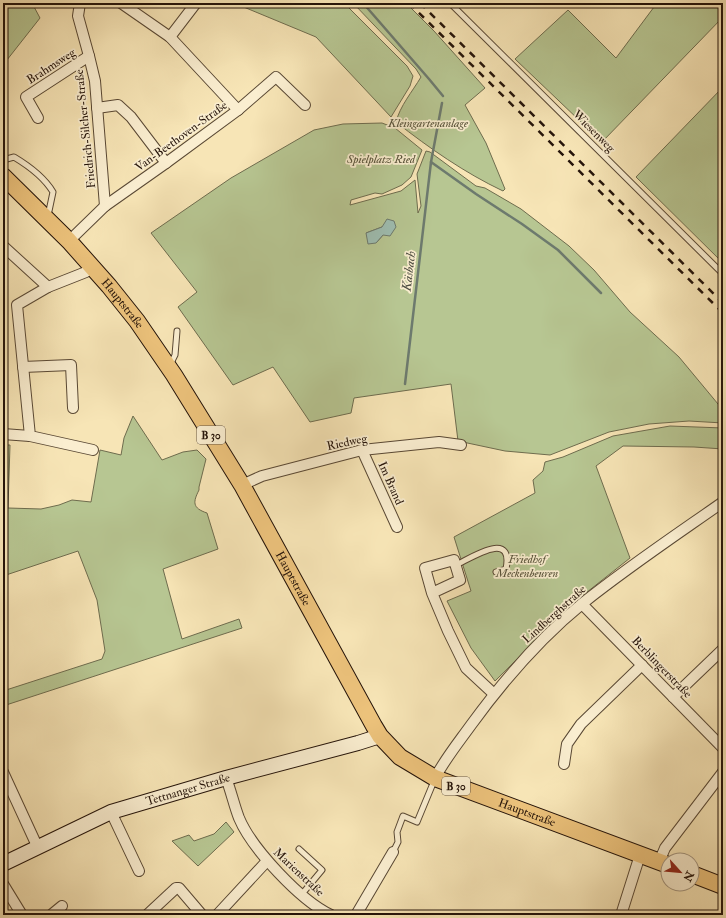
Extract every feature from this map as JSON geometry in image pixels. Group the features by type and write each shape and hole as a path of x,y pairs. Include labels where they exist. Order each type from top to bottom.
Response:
{"main road":[{"name":"Hauptstraße","path":"3,176 69,241 137,321 186,393 242,485 380,736 400,757 435,778 660,862"},
{"name":"Tettnanger Straße","path":"3,864 111,812 226,778 380,736"},
{"path":"700,877 723,886"}],"street":[{"name":"Friedrich-Silcher-Straße","path":"80,3 78,16 95,81 105,206"},
{"path":"121,3 170,37 238,110"},
{"path":"170,37 196,3"},
{"name":"Brahmsweg","path":"38,118 26,97 89,56"},
{"name":"Van-Beethoven-Straße","path":"69,241 105,206 166,164 238,110 276,77 305,105"},
{"path":"97,108 118,105 131,117 166,164"},
{"path":"3,246 48,287"},
{"path":"30,436 17,305 48,287 86,272 92,267"},
{"path":"23,367 71,365 73,408"},
{"path":"3,434 30,436 93,450"},
{"name":"Riedweg","path":"242,485 262,476 362,450 439,442 461,445"},
{"name":"Im Brand","path":"362,450 397,527"},
{"name":"Lindberghstraße","path":"435,778 443,763 494,694 536,646 582,604 633,565 723,502"},
{"path":"432,592 460,580 454,560 425,568 432,592 448,631 466,668 494,694"},
{"name":"Berblingerstraße","path":"582,604 723,748"},
{"path":"673,697 723,649"},
{"path":"564,764 567,744 581,724 642,665"},
{"path":"3,772 38,848"},
{"path":"665,852 665,848 723,772"},
{"name":"Marienstraße","path":"226,778 240,819 267,861 302,894 324,912 331,915"},
{"path":"111,812 139,872"},
{"path":"356,915 393,852"},
{"path":"621,915 640,855"},
{"path":"217,915 267,861"},
{"path":"3,884 22,915"},
{"path":"147,915 176,888 179,888 202,915"},
{"path":"51,915 62,906"}],"lane":[{"name":"Wiesenweg","path":"450,3 723,274"},
{"path":"3,160 14,157 30,167 48,184 53,192 49,211 45,217"},
{"path":"169,368 175,354 177,331"},
{"path":"456,565 483,551 494,548 501,549 506,554 506,569 496,572"},
{"path":"393,852 398,842 397,832 404,816 417,822 435,778"},
{"path":"299,849 322,870 302,894"}],"green space":[{"path":"3,3 32,3 40,18 3,65"},
{"path":"234,3 344,3 407,66 413,76 410,86 391,117 316,37"},
{"name":"Kleingartenanlage","path":"353,3 406,3 434,31 485,88 465,105 486,143 505,189 503,191 448,160 396,122 403,105 421,77 416,69"},
{"path":"657,3 723,3 723,17 602,142 515,59 568,10 616,58"},
{"path":"723,87 723,263 636,177"},
{"name":"Spielplatz Ried","path":"382,123 395,128 422,150 411,177 402,185 382,194 375,193 351,200 350,205 401,191 415,180 418,213 421,206 417,174 426,151 430,152 476,186 485,188 521,209 569,246 594,270 630,312 679,357 723,410 723,423 689,421 649,424 609,432 550,455 505,451 458,441 451,384 354,398 351,413 310,422 273,367 233,385 178,307 197,292 151,233 231,178 314,130 343,124","holes":["382,227 383,235 376,243 366,233"]},
{"path":"133,416 162,460 183,452 197,450 206,459 195,504 196,507 207,513 218,549 163,569 182,639 239,619 242,628 3,706 3,691 102,659 105,651 97,600 78,551 3,576 3,445 10,445 8,508 41,509 72,500 91,502 100,450 121,455 124,438"},
{"name":"Friedhof Meckenbeuren","path":"670,426 723,428 723,449 623,446 596,466 630,558 577,600 495,681 471,648 447,601 471,591 454,537 535,493 533,480 543,471 545,462 563,457 613,436"},
{"path":"226,822 234,832 198,866 172,841 189,835 194,841 214,834"}],"shaded area":[{"path":"387,219 394,221 396,227 390,236 383,235 376,243 368,244 366,233 382,227"}],"waterway":[{"name":"Käsbach","path":"363,3 443,96"},
{"name":"Käsbach","path":"405,384 431,162 442,103"},
{"name":"Käsbach","path":"431,162 558,250 601,293"}],"railway":[{"path":"409,3 723,313"},
{"path":"420,3 723,303"}]}
